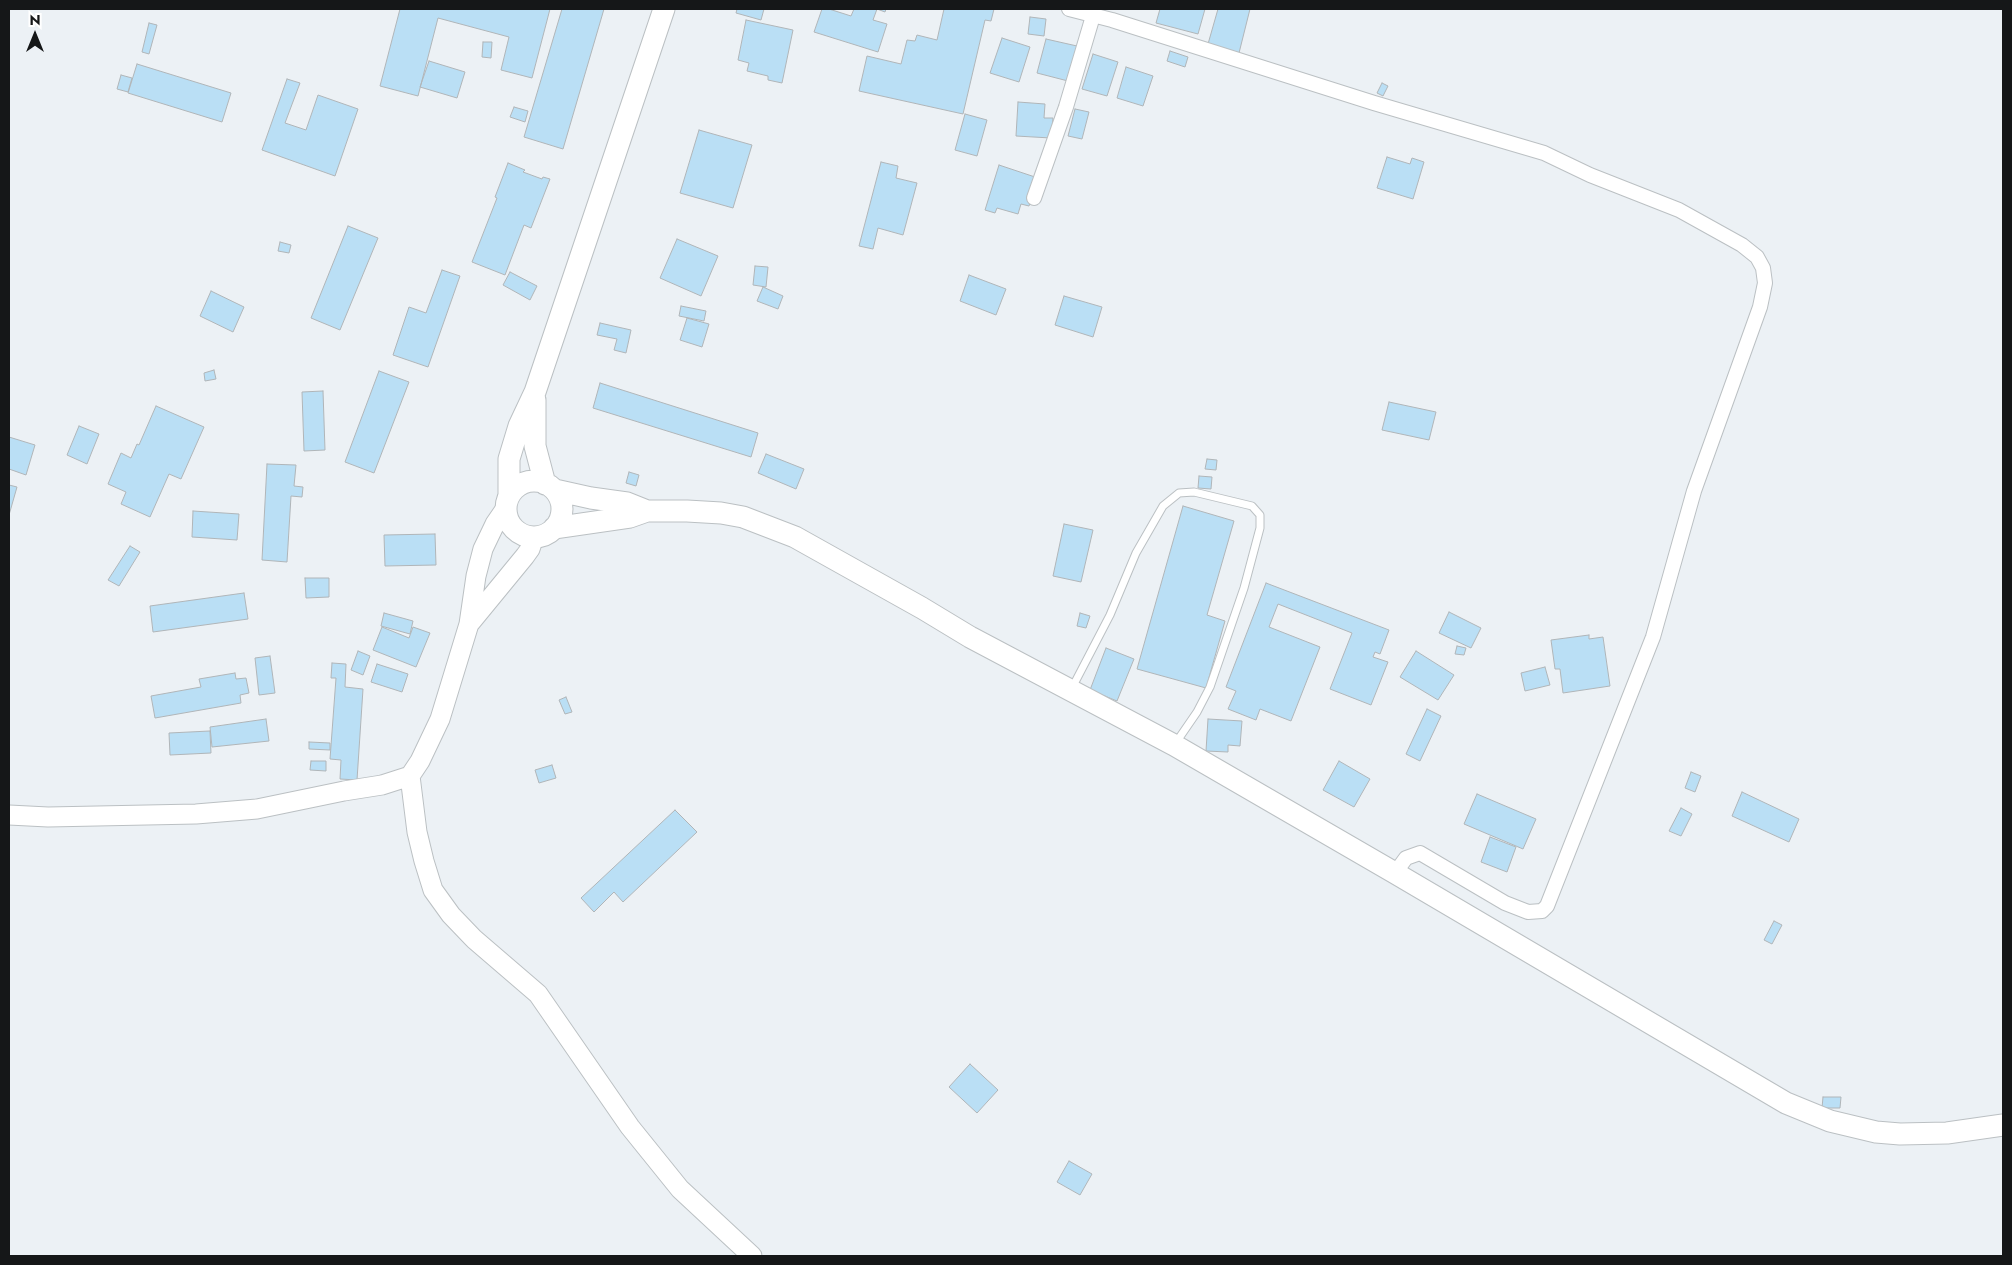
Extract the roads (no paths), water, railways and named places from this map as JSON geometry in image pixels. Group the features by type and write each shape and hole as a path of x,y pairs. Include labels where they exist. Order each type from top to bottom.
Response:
{"main road":[{"path":"535,392 535,446 550,487 560,499 561,510 560,520 554,528 544,535 534,537 523,535 513,528 508,519 509,459 519,426 535,392 664,9"},
{"path":"647,511 627,503 591,498 536,482 524,483 514,489 491,530 483,549 476,576 469,624 440,719 410,776 417,832 433,890 451,915 474,939 538,994 630,1127 680,1189 752,1256"},
{"path":"554,528 630,517 647,511 721,512 743,517 795,537 922,608 970,638 1174,745 1396,872 1786,1103 1822,1118 1876,1132 1924,1135 2003,1125"},
{"path":"469,624 525,556 530,549 534,537"},
{"path":"9,815 48,817 196,814 257,809 382,785 410,776"}],"street":[{"path":"1069,9 1121,23 1374,103 1544,153 1590,175 1679,210 1742,245 1757,257 1762,268 1765,283 1760,307 1694,491 1653,638 1547,906 1542,911 1528,912 1505,903 1420,853 1406,858 1396,872"},
{"path":"1034,198 1066,106 1093,16"}],"lane":[{"path":"1070,691 1110,615 1136,554 1162,506 1180,493 1194,492 1252,506 1260,515 1260,528 1244,588 1210,687 1197,712 1174,745"}]}
